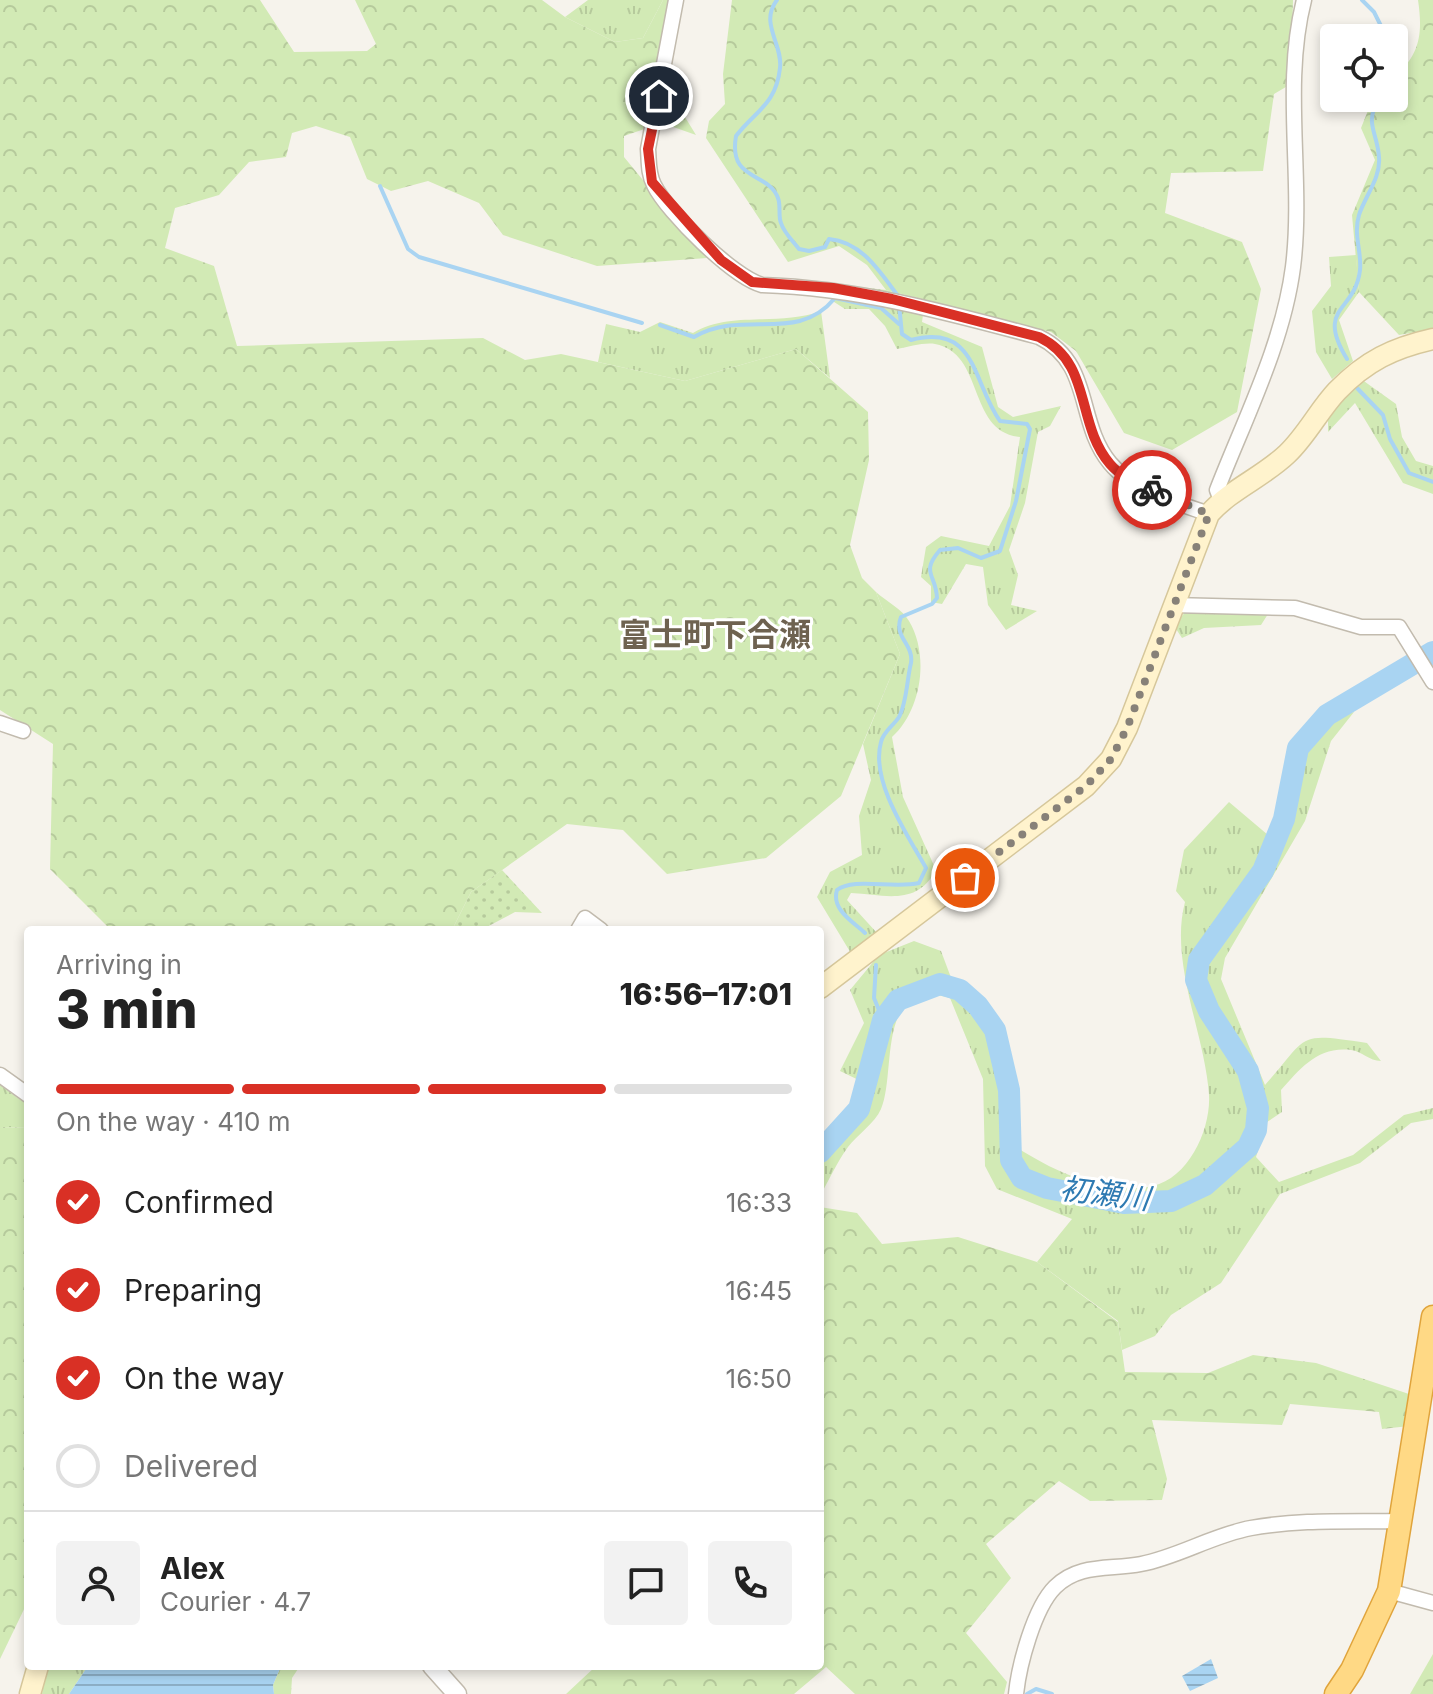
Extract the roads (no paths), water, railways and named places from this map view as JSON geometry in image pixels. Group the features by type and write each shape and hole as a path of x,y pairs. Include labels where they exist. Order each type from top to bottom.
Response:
{"highway":[{"path":"1336,1694 1352,1670 1389,1591 1433,1317"}],"main road":[{"path":"824,985 1086,786 1111,759 1127,728 1172,605 1215,507 1286,456 1336,392 1361,369 1394,347 1433,339"},
{"path":"30,1694 37,1670"}],"street":[{"path":"676,0 648,149 652,182 660,195 721,260 752,282 833,288 892,299 1039,337 1058,346 1069,358 1098,444 1110,464 1128,479 1215,507 1217,490 1286,311 1293,263 1295,81 1299,21 1304,0"},
{"path":"1172,605 1295,608 1361,627 1388,624 1399,627 1431,680"},
{"path":"0,723 23,731"},
{"path":"580,926 585,918 596,926"},
{"path":"0,1075 24,1092"},
{"path":"1016,1694 1018,1674 1044,1601 1071,1574 1095,1568 1141,1564 1248,1528 1326,1519 1402,1521"},
{"path":"1389,1591 1433,1603"},
{"path":"436,1670 457,1694"}],"water":[{"path":"1211,1659 1218,1678 1190,1691 1182,1676"},
{"path":"85,1670 279,1670 273,1685 274,1694 69,1694"}],"waterway":[{"path":"777,0 770,17 780,59 778,81 764,106 736,136 738,161 743,169 773,189 779,201 782,227 799,249 809,251 825,247 829,239 841,241 861,252 898,296"},
{"path":"1362,0 1380,24"},
{"path":"1347,359 1338,342 1336,319 1357,284 1360,270 1357,222 1379,165 1373,112"},
{"path":"380,186 408,249 419,257 642,323"},
{"path":"660,325 694,337 732,325 787,323 804,320 820,312 835,298 881,308 899,324"},
{"path":"865,933 840,909 837,890 853,884 919,883 926,868 893,808 881,774 879,757 882,738 902,711 911,663 910,651 901,635 901,617 932,604 937,598 930,569 940,550 958,548 981,558 1000,551 1016,501 1030,429 1027,424 1000,421 961,348 949,340 933,337 911,340 902,334 899,305"},
{"path":"1357,388 1383,415 1390,439 1409,473 1433,482"},
{"name":"初瀬川","path":"824,1148 859,1109 883,1020 898,1000 940,984 960,990 978,1006 995,1030 1009,1090 1011,1160 1022,1178 1047,1188 1124,1203 1171,1201 1205,1185 1248,1147 1256,1130 1258,1108 1248,1071 1209,1011 1196,980 1199,960 1263,871 1284,819 1298,748 1327,715 1433,652"},
{"path":"876,965 874,998 883,1020"},
{"path":"1027,1694 1036,1689 1052,1694"}],"district":[{"name":"富士町下合瀬","path":"715,635"}]}
